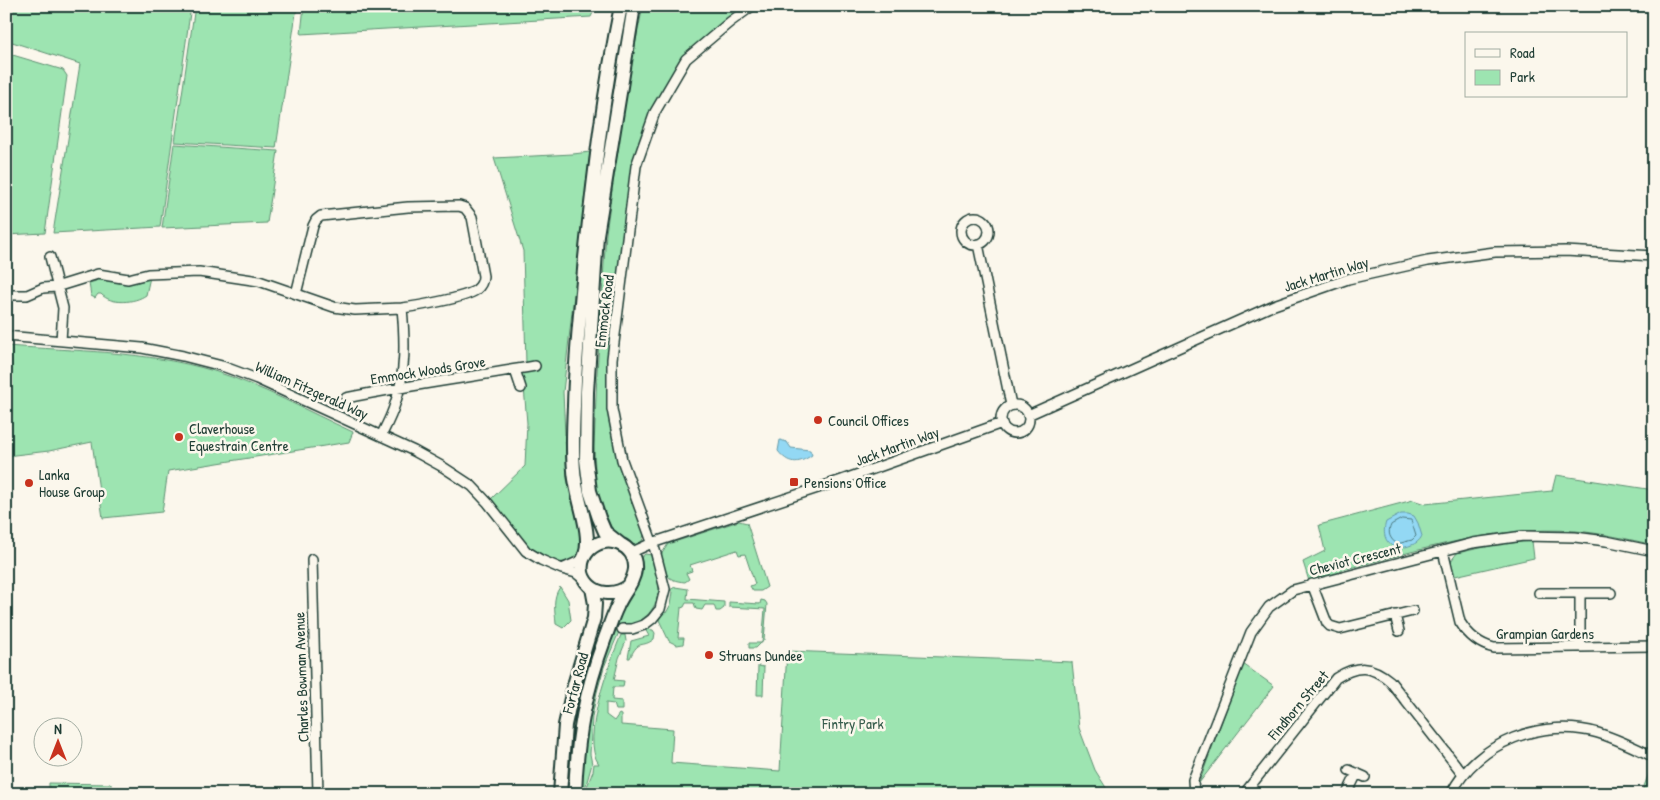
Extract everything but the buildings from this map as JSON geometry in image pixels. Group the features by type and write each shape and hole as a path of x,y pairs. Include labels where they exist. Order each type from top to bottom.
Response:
{"highway":[{"path":"620,6 597,154 576,354 574,406 576,492 588,536 588,547 582,570 589,584 602,593 611,594 629,586 635,570 635,563 630,553 606,532 590,491 586,459 587,392 597,235 634,6"},
{"path":"585,557 590,549 604,542 620,544"},
{"name":"Forfar Road","path":"560,794 565,725 574,685 594,618 595,598 589,584"},
{"name":"Forfar Road","path":"575,794 579,734 594,666 618,605 629,586"}],"street":[{"name":"Emmock Road","path":"622,630 644,625 652,619 662,604 665,589 652,543 622,460 612,409 612,360 636,166 655,112 686,59 752,6"},
{"path":"6,295 27,295 43,288 56,287 98,274 128,279 148,274 199,272 260,281 296,294 334,307 355,310 419,306 474,292 483,282 472,217 465,208 459,206 408,207 321,216 316,220 314,226 296,294"},
{"path":"978,244 1012,405"},
{"name":"Jack Martin Way","path":"630,553 652,543 842,480 1002,423 1006,430 1019,432 1028,425 1028,415 1274,305 1348,279 1428,261 1496,252 1564,251 1654,256"},
{"path":"50,257 56,287 63,308 61,341"},
{"path":"381,436 396,404 399,389 405,340 402,308"},
{"name":"William Fitzgerald Way","path":"6,336 142,348 222,366 257,379 414,451 472,486 526,551 541,560 576,574 589,584"},
{"name":"Emmock Woods Grove","path":"346,398 535,366"},
{"path":"515,370 521,388"},
{"path":"1002,423 1002,413 1012,405 1024,408 1028,415"},
{"name":"Cheviot Crescent","path":"1194,794 1193,780 1251,632 1269,607 1293,590 1443,551 1498,539 1549,536 1606,541 1654,551"},
{"name":"Grampian Gardens","path":"1443,551 1460,622 1465,631 1475,640 1494,648 1654,646"},
{"path":"562,569 585,557"},
{"name":"Charles Bowman Avenue","path":"312,559 318,794"},
{"path":"1312,584 1327,623 1334,628 1340,629 1413,611"},
{"path":"1539,594 1611,593"},
{"path":"1580,594 1580,648"},
{"path":"1395,615 1398,631"},
{"name":"Findhorn Street","path":"1244,794 1336,678 1347,671 1359,668 1370,669 1380,673 1390,681 1463,774"},
{"path":"1451,794 1463,774 1477,760 1493,748 1530,732 1552,728 1596,732 1654,757"},
{"path":"1347,794 1357,773"}],"green space":[{"path":"6,6 191,6 160,227 53,233 80,64 6,40"},
{"path":"195,6 297,6 276,148 175,142"},
{"path":"304,6 596,6 591,17 301,34"},
{"path":"643,6 744,6 697,46 636,154 609,410 632,498 644,535 641,544 631,548 615,535 596,495 594,447 606,233 627,84"},
{"path":"6,53 63,70 67,76 45,233 6,235"},
{"path":"174,144 278,151 267,223 162,228"},
{"path":"590,152 563,392 567,479 580,531 581,551 573,560 558,563 531,549 491,499 525,466 527,423 524,387 521,377 526,364 523,251 494,158"},
{"path":"150,277 146,295 136,300 123,302 105,298 101,294 98,294 95,298 91,296 89,283 96,281 98,278"},
{"name":"Claverhouse Equestrain Centre","path":"6,346 111,353 188,364 249,384 353,432 349,442 168,471 162,512 103,518 92,442 49,451 6,456"},
{"path":"1556,475 1654,490 1654,545 1624,538 1575,531 1545,530 1516,532 1457,541 1342,570 1335,575 1309,581 1303,562 1325,551 1319,525 1413,500 1425,504 1552,491"},
{"path":"739,521 747,523 767,587 761,591 753,591 750,586 755,584 745,554 739,555 737,550 690,565 692,571 686,573 689,579 685,582 669,578 661,555 668,544"},
{"path":"1532,541 1534,558 1455,576 1451,561 1457,553 1499,544"},
{"name":"Fintry Park","path":"645,554 652,555 659,579 658,594 649,613 637,622 622,625 604,667 592,717 590,754 592,764 584,792 594,764 599,764 594,752 593,737 599,700 621,635 625,635 626,641 619,658 614,680 624,681 623,687 613,687 612,700 622,701 622,710 616,710 614,704 606,703 606,715 614,721 619,714 621,715 621,725 673,729 671,763 780,771 787,651 1072,662 1079,728 1095,770 1110,794 580,794 582,749 600,665 617,621 638,581 639,559"},
{"path":"560,587 568,600 571,620 563,628 556,624 555,600"},
{"path":"675,587 688,589 687,599 724,602 724,608 720,611 716,611 714,605 705,605 702,610 696,609 694,603 686,603 681,608 678,638 684,638 683,644 677,645 669,641 659,620 663,611 666,613 671,604 673,592 670,590"},
{"path":"761,600 767,604 764,640 762,642 765,609 729,607 729,602 760,604"},
{"path":"645,629 653,630 655,633 654,639 638,646 630,658 628,658 631,641 649,636"},
{"path":"749,643 761,643 756,648 749,648"},
{"path":"1243,664 1274,686 1199,783"},
{"path":"758,666 764,667 763,695 757,695"},
{"path":"1653,763 1654,794 1641,794"},
{"path":"49,783 111,784 112,794 49,794"}],"water":[{"path":"780,440 787,442 791,448 810,450 812,455 798,462 789,461 778,451"},
{"path":"1401,514 1414,516 1422,536 1415,544 1398,549 1387,541 1384,531 1386,522"}],"place":[{"name":"Council Offices","path":"818,420"},
{"name":"Claverhouse Equestrain Centre","path":"179,437"},
{"name":"Pensions Office","path":"794,482"},
{"name":"Lanka House Group","path":"29,483"},
{"name":"Struans Dundee","path":"709,655"}]}
